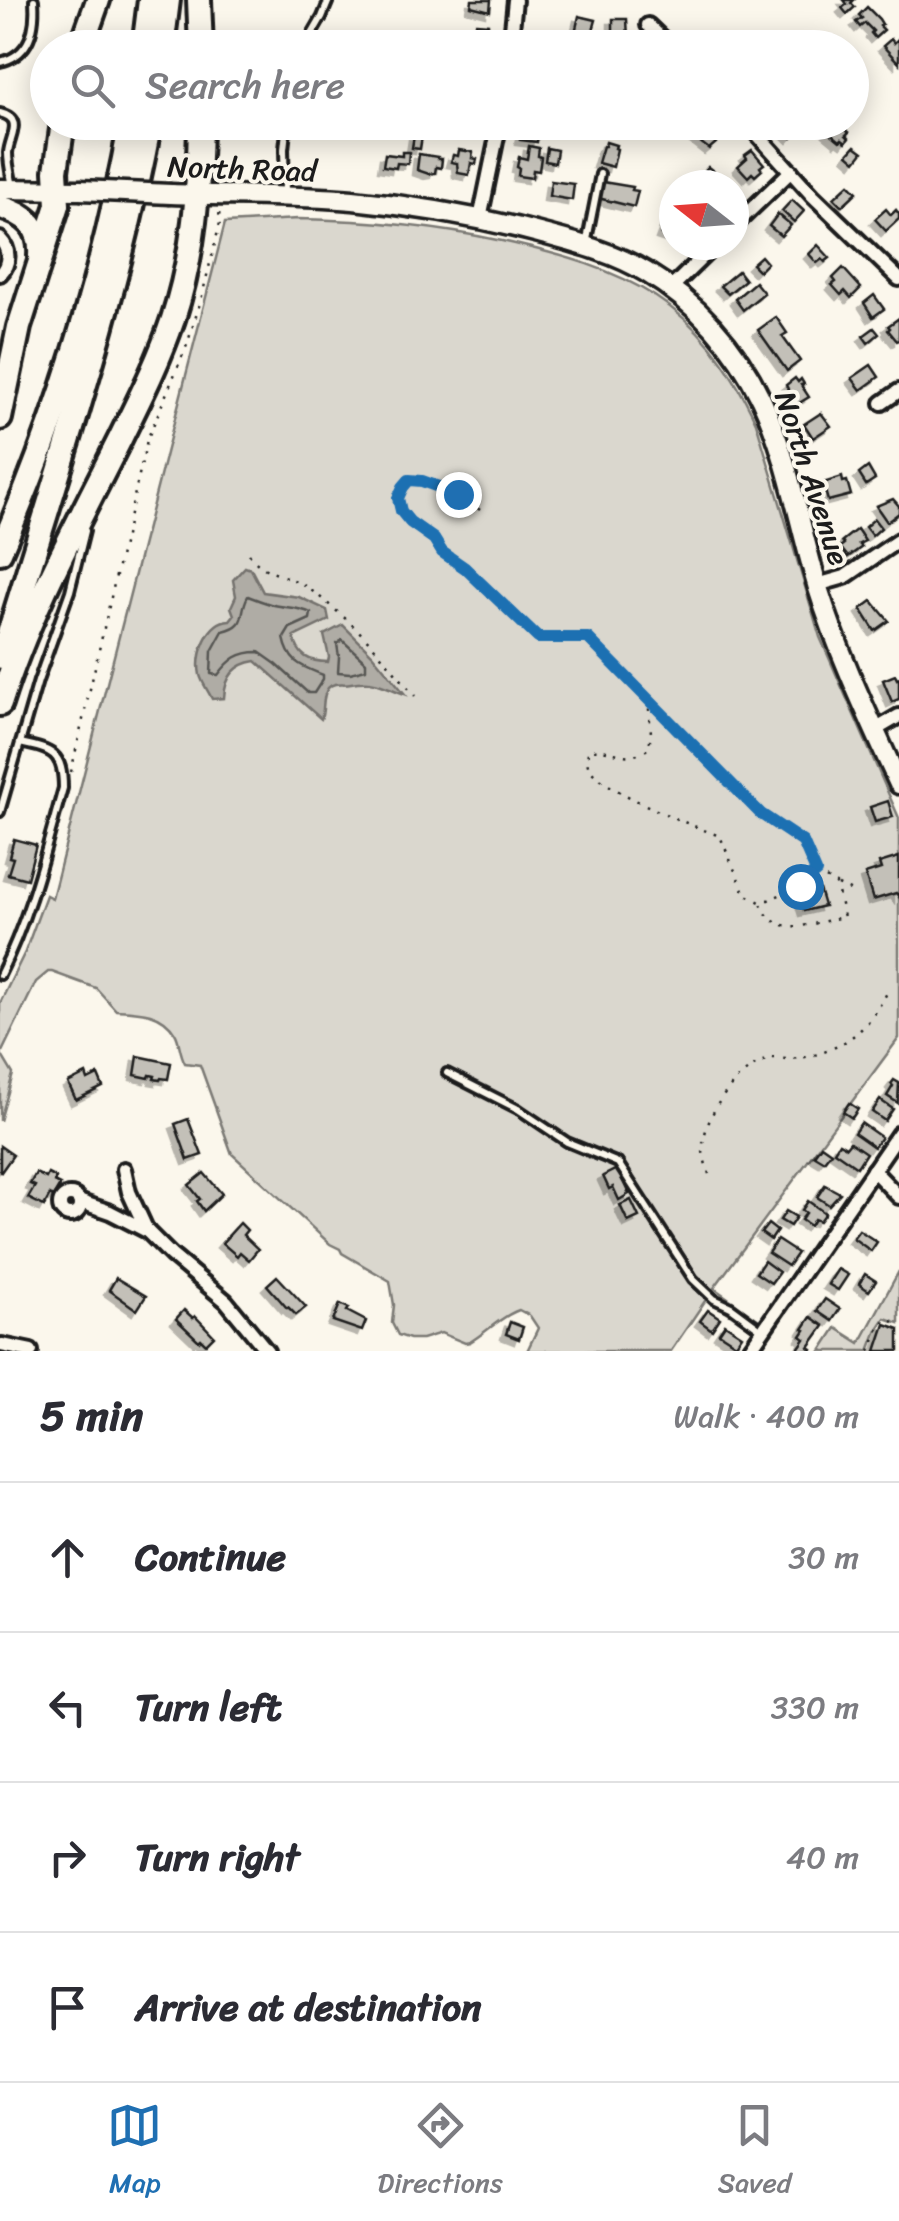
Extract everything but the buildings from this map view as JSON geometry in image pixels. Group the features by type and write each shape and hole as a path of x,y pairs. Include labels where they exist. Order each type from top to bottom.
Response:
{"highway":[{"path":"87,30 98,0"},
{"path":"146,30 150,0"},
{"path":"164,30 168,0"},
{"path":"199,0 200,30"},
{"path":"0,418 14,344 56,209 69,190 56,170 60,140"},
{"path":"0,552 50,428 87,315 127,140"},
{"path":"0,665 114,283 146,140"},
{"path":"0,704 35,614 147,383 174,317 193,233 200,140"},
{"path":"4,195 32,224 40,239 40,260"}],"main road":[{"name":"North Road","path":"4,195 69,190 367,202 480,219"},
{"name":"North Avenue","path":"480,219 586,246 632,264 670,289 723,338 761,399 782,456 817,585 840,649 899,784"}],"street":[{"path":"512,30 515,0"},
{"path":"648,25 653,30"},
{"path":"480,219 496,140"},
{"path":"762,140 813,196 899,279"},
{"path":"749,212 791,172"},
{"path":"0,239 8,252 0,274"},
{"path":"670,289 700,260"},
{"path":"882,403 899,391"},
{"path":"817,585 844,577 899,540"},
{"path":"874,730 899,716"},
{"path":"749,1351 899,1133"},
{"path":"124,1169 129,1192 147,1231"},
{"path":"873,1170 899,1196"},
{"path":"80,1202 147,1231 226,1301 267,1351"},
{"path":"2,1345 32,1351"}],"lane":[{"path":"34,0 34,30"},
{"path":"314,30 328,0"},
{"path":"0,62 19,54 30,40"},
{"path":"0,112 9,115 14,130 4,150 4,195"},
{"path":"285,140 285,198"},
{"path":"586,246 600,174"},
{"path":"0,812 38,681 70,592 94,492"},
{"path":"0,975 31,901 63,788 58,757 48,750 20,743"},
{"path":"446,1073 518,1110 567,1142 618,1164 693,1279 714,1299 763,1330"}],"path":[{"path":"70,776 146,440 186,345 220,223"},
{"path":"480,510 458,494 422,481 409,480 398,498 401,511 410,522 434,539 442,552 465,568 538,638 588,638 761,814 803,842 816,872 852,891"},
{"path":"249,554 269,572 298,582 340,614 372,644 414,696"},
{"path":"648,697 649,748 626,757 601,749 589,750 589,769 637,799 720,836 745,894 761,903 770,918 781,926 792,928 844,917 836,884"},
{"path":"761,903 800,886 816,872"},
{"path":"709,1174 702,1147 718,1101 736,1082 774,1058 815,1056 842,1044 878,1012 889,988"},
{"path":"870,1351 886,1319 899,1324"}],"shaded area":[{"path":"298,219 400,225 477,236 547,252 623,278 684,318 710,346 756,422 820,637 899,818 899,1038 714,1288 762,1322 756,1332 707,1298 671,1351 527,1351 538,1328 530,1316 519,1310 470,1342 441,1333 422,1339 398,1335 392,1323 390,1281 330,1244 232,1154 200,1065 185,1063 170,1026 149,1014 116,1010 96,988 52,972 36,982 1,1054 13,1074 0,1121 0,1003 25,952 46,895 52,898 225,223"},
{"path":"899,1271 899,1323 885,1318 869,1351 821,1351 836,1328 860,1343"}],"water":[{"path":"245,567 251,569 263,592 299,597 327,610 329,620 294,637 305,657 328,662 324,635 343,625 405,694 373,683 333,685 326,692 321,719 256,661 232,673 224,698 212,699 200,675 202,649 215,626 234,615 233,580"}],"route":[{"path":"458,494 409,480 398,498 401,511 410,522 434,539 442,552 465,568 538,638 588,638 761,814 803,842 816,872 800,886"}]}
